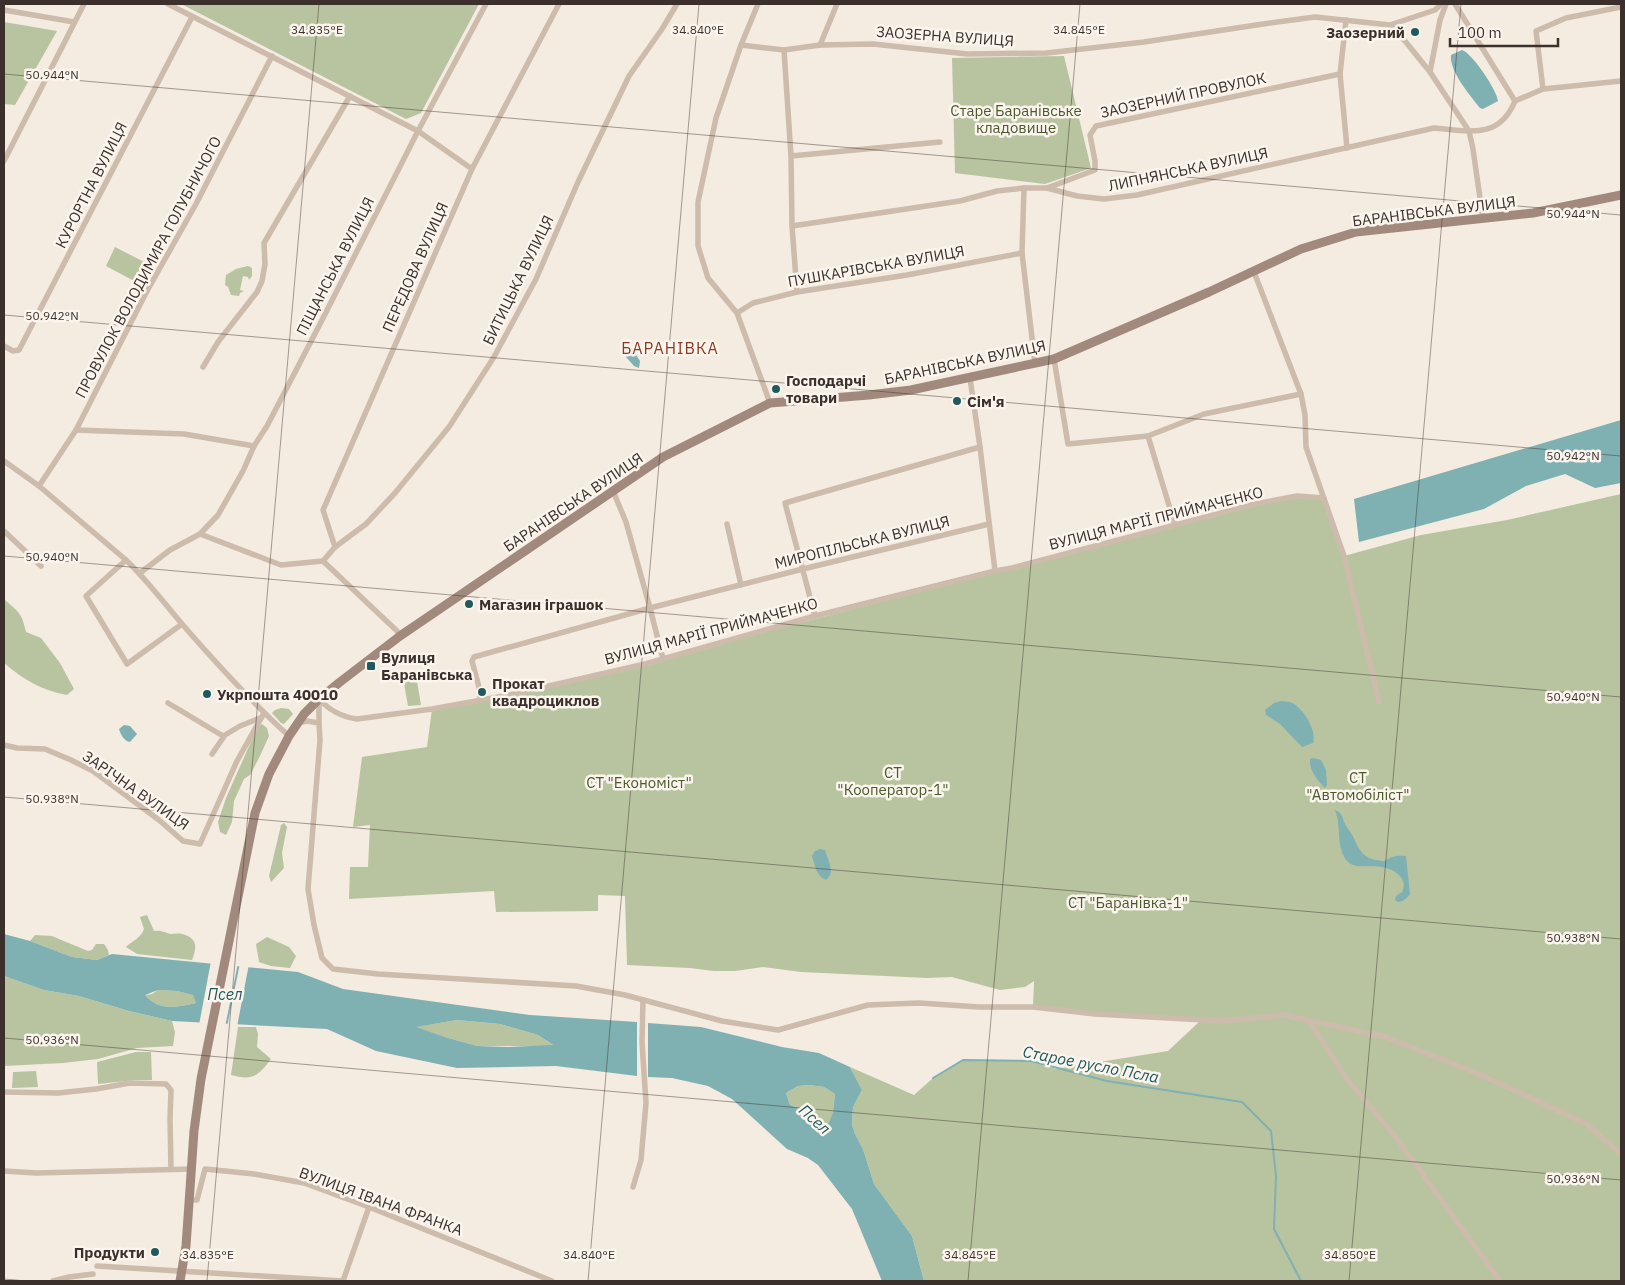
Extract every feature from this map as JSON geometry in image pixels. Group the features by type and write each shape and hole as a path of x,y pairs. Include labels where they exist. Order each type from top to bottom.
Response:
{"main road":[{"name":"БАРАНІВСЬКА ВУЛИЦЯ","path":"180,1281 190,1200 194,1131 201,1079 255,814 269,774 289,736 304,714 319,699 400,636 663,457 770,403 911,390 1054,359 1254,272 1301,249 1356,232 1533,213 1621,195"}],"street":[{"path":"4,161 84,4"},
{"path":"168,4 418,131 472,169"},
{"name":"ПІЩАНСЬКА ВУЛИЦЯ","path":"140,573 170,550 200,534 218,515 243,471 254,446 267,426 418,131 486,4"},
{"name":"ПЕРЕДОВА ВУЛИЦЯ","path":"335,547 323,510 472,169 559,4"},
{"name":"БИТИЦЬКА ВУЛИЦЯ","path":"323,561 335,547 366,524 395,493 449,427 494,357 536,279 578,182 629,76 677,4"},
{"path":"758,4 716,118 698,202 698,246 708,278 737,313 770,403"},
{"path":"820,45 837,4"},
{"name":"ЗАОЗЕРНА ВУЛИЦЯ","path":"741,46 784,50 820,45 873,44 967,54 1047,54 1315,17 1390,25 1435,10 1441,4"},
{"path":"1430,72 1440,20 1446,4"},
{"path":"1455,4 1516,101 1543,89 1621,81"},
{"path":"1543,89 1536,31 1566,18 1621,7"},
{"path":"4,10 74,22"},
{"name":"КУРОРТНА ВУЛИЦЯ","path":"4,346 13,351 19,350 192,17"},
{"path":"1346,20 1340,74 1347,148"},
{"path":"1390,25 1430,72 1468,131 1473,149 1483,219"},
{"path":"784,50 797,292"},
{"name":"ПРОВУЛОК ВОЛОДИМИРА ГОЛУБНИЧОГО","path":"39,486 76,430 147,291 196,204 272,56"},
{"name":"ЗАОЗЕРНИЙ ПРОВУЛОК","path":"1047,188 1095,170 1090,135 1096,126 1340,74"},
{"path":"203,367 218,342 257,292 262,281 265,264 264,243 350,96"},
{"name":"ЛИПНЯНСЬКА ВУЛИЦЯ","path":"792,226 960,201 997,191 1024,188 1047,188 1077,196 1104,199 1138,195 1434,128 1468,131 1488,130 1504,120 1516,101"},
{"path":"791,156 940,142"},
{"path":"1024,188 1022,253 1035,363"},
{"name":"ПУШКАРІВСЬКА ВУЛИЦЯ","path":"737,313 753,303 797,292 1022,253"},
{"path":"1254,272 1301,394 1305,415 1306,446 1344,556 1379,702"},
{"path":"1054,359 1068,444 1148,436 1204,414 1301,394"},
{"path":"970,378 995,571"},
{"path":"76,430 184,434 254,446"},
{"path":"1148,436 1175,525"},
{"path":"815,616 785,503 980,447"},
{"path":"4,461 39,486 140,573 262,715 289,736"},
{"path":"613,491 626,522 663,659"},
{"name":"ВУЛИЦЯ МАРІЇ ПРИЙМАЧЕНКО","path":"319,699 327,708 337,714 358,719 432,709 514,694 663,659 815,616 1012,568 1255,504 1297,496 1324,498"},
{"path":"727,524 741,585"},
{"name":"МИРОПІЛЬСЬКА ВУЛИЦЯ","path":"480,700 480,691 472,661 474,657 650,608 989,524"},
{"path":"4,531 41,566"},
{"path":"200,534 281,565 323,561 400,636"},
{"path":"126,560 86,596 127,664 182,624"},
{"path":"319,699 320,740 308,889 322,958 333,969 378,974 576,986 625,995 722,1021 778,1030 868,1005 920,1003 979,1007 1033,1007 1095,1014 1223,1021 1284,1015 1386,1037 1480,1075 1585,1123 1621,1154"},
{"path":"168,703 223,736"},
{"path":"212,754 223,736 262,715"},
{"name":"ЗАРІЧНА ВУЛИЦЯ","path":"4,745 17,748 45,749 93,771 158,820 182,841 200,844 237,761 262,715"},
{"path":"298,723 307,721 319,723"},
{"path":"633,1187 641,1160 646,1104 642,1042 643,1000"},
{"path":"1308,1020 1350,1083 1395,1136 1500,1281"},
{"path":"4,1092 58,1093 130,1084 166,1084 171,1090 171,1169"},
{"path":"4,1171 36,1173 192,1169"},
{"name":"ВУЛИЦЯ ІВАНА ФРАНКА","path":"190,1200 197,1200 205,1169 254,1174 304,1183 369,1207 552,1281"},
{"path":"97,1266 343,1281 369,1207"},
{"path":"54,1281 93,1274"}],"green space":[{"path":"181,4 479,4 421,113 406,119"},
{"path":"4,22 57,31 15,105 4,104"},
{"name":"Старе Баранівське кладовище","path":"1064,56 1091,168 1045,184 955,173 952,58"},
{"path":"115,247 148,264 138,283 106,266"},
{"path":"248,266 252,268 252,276 249,280 248,277 243,276 240,290 244,291 239,296 231,295 228,287 225,285 226,275 236,269"},
{"path":"1621,494 1621,1281 924,1281 912,1236 874,1184 863,1149 855,1134 852,1125 853,1107 862,1090 850,1067 914,1095 933,1078 963,1060 1031,1061 1056,1069 1168,1051 1200,1021 1033,1007 1034,981 1025,987 1000,990 952,977 927,978 801,972 763,967 735,971 714,971 627,965 625,896 598,895 598,911 496,912 494,891 349,899 350,867 368,867 370,825 353,827 362,757 427,747 432,709 514,694 719,644 1255,504 1297,496 1324,498 1344,556 1421,535 1507,520"},
{"path":"4,599 19,613 26,632 41,638 60,663 74,689 67,695 33,684 4,663"},
{"path":"402,672 416,675 421,705 408,706"},
{"path":"281,708 289,709 293,714 284,724 272,713"},
{"path":"262,724 267,728 269,736 250,775 244,779 234,801 232,822 226,835 220,832 218,822 226,798 258,726"},
{"path":"284,823 287,827 282,853 284,868 271,882 269,876 281,825"},
{"path":"147,915 154,931 180,934 194,941 195,951 192,960 137,954 126,947 143,932 144,929 140,917"},
{"path":"35,935 52,936 88,951 92,950 96,944 104,944 109,955 97,960 72,957 30,941"},
{"path":"267,937 289,947 296,956 290,968 271,966 259,962 256,944"},
{"path":"4,976 44,990 79,996 129,1011 172,1021 175,1032 173,1046 137,1048 98,1059 4,1066"},
{"path":"158,990 177,991 194,995 196,1003 175,1007 162,1006 156,1004 145,995 152,994"},
{"path":"457,1020 500,1024 538,1035 554,1046 477,1046 414,1027"},
{"path":"238,1027 256,1027 258,1034 257,1047 271,1059 254,1076 239,1077 231,1075"},
{"path":"136,1052 151,1052 152,1080 98,1084 97,1062"},
{"path":"36,1071 38,1087 12,1088 13,1072"},
{"path":"798,1086 824,1087 835,1094 830,1123 823,1124 808,1113 790,1105 786,1093"}],"water":[{"path":"1462,50 1478,65 1497,96 1498,101 1483,109 1480,108 1466,90 1453,68 1451,55"},
{"path":"629,344 640,361 639,368 634,366 626,357 627,350 625,346"},
{"path":"1621,420 1621,483 1595,488 1565,474 1526,486 1484,509 1359,542 1354,499"},
{"path":"1281,701 1290,702 1304,714 1313,732 1313,743 1302,747 1280,724 1266,715 1265,710 1274,703"},
{"path":"124,725 130,726 137,734 130,742 123,737 119,729"},
{"path":"1310,759 1321,760 1326,770 1327,785 1325,788 1312,771"},
{"path":"1335,810 1341,815 1358,847 1368,857 1384,861 1395,856 1406,856 1410,894 1405,900 1398,902 1395,900 1396,896 1402,892 1404,883 1399,875 1392,870 1378,866 1352,865 1348,862 1341,850"},
{"path":"825,850 831,870 826,880 818,873 812,856 815,851"},
{"name":"Псел","path":"4,934 30,941 72,957 97,960 112,954 298,972 343,989 530,1015 637,1022 637,1076 556,1066 457,1068 376,1051 327,1029 172,1021 129,1011 79,996 44,990 4,976","holes":["158,990 177,991 193,995 196,1003 175,1007 162,1006 156,1004 145,995","457,1020 500,1024 538,1035 553,1045 477,1046 416,1027"]},
{"name":"Псел","path":"648,1023 701,1027 782,1047 819,1053 850,1067 862,1090 853,1107 852,1125 855,1134 863,1149 874,1184 912,1236 924,1281 882,1281 852,1209 818,1165 808,1158 787,1149 732,1099 708,1086 672,1078 648,1077","holes":["798,1086 824,1087 835,1094 833,1112 829,1123 823,1124 808,1113 790,1105 786,1093"]}],"pier":[{"path":"211,961 238,963 225,1027 199,1025"},
{"path":"240,963 249,964 237,1027 227,1027"}],"waterway":[{"name":"Старое русло Псла","path":"933,1078 963,1060 1031,1061 1107,1081 1242,1102 1271,1131 1276,1176 1274,1229 1301,1281"}],"place":[{"name":"Заозерний","path":"1415,32"},
{"name":"Господарчі товари","path":"776,389"},
{"name":"Сім'я","path":"957,401"},
{"name":"Магазин іграшок","path":"469,604"},
{"name":"Вулиця Баранівська","path":"371,666"},
{"name":"Прокат квадроциклов","path":"482,692"},
{"name":"Укрпошта 40010","path":"207,694"},
{"name":"Продукти","path":"155,1252"}],"district":[{"name":"БАРАНІВКА","path":"670,348"}],"park label":[{"name":"СТ \"Кооператор-1\"","path":"893,780"},
{"name":"СТ \"Економіст\"","path":"639,782"},
{"name":"СТ \"Автомобіліст\"","path":"1358,786"},
{"name":"СТ \"Баранівка-1\"","path":"1128,902"}]}
